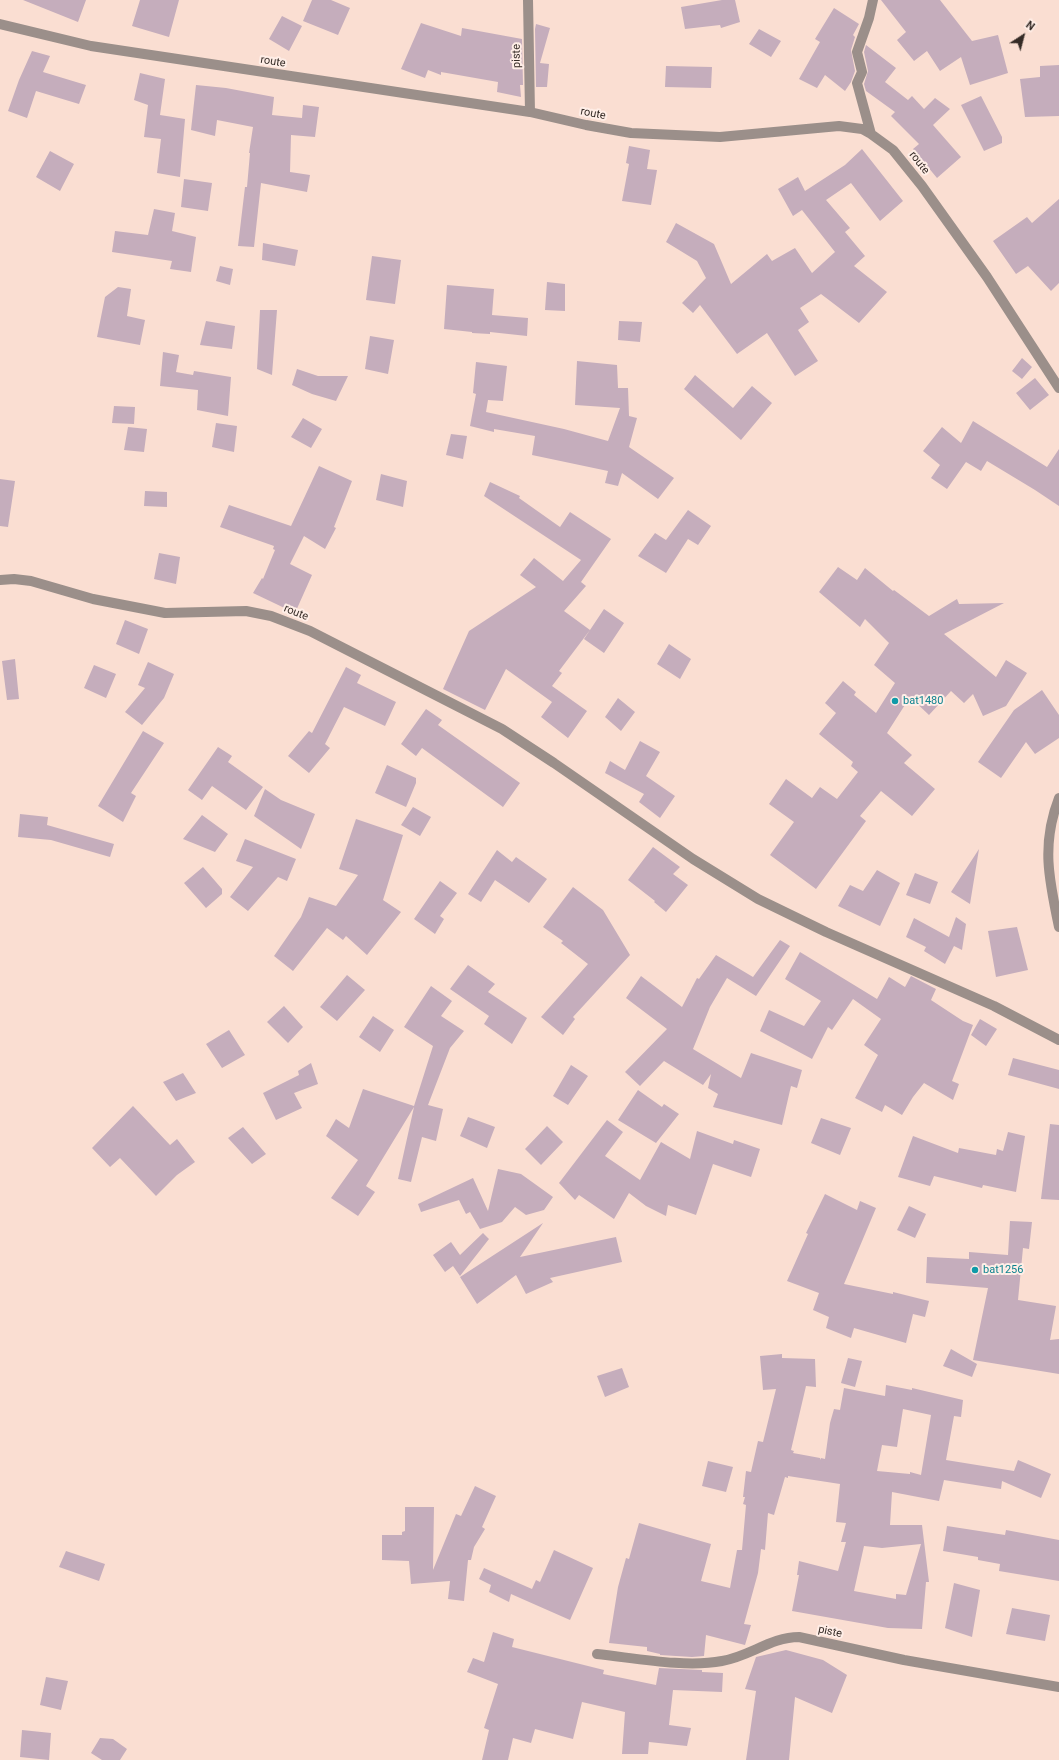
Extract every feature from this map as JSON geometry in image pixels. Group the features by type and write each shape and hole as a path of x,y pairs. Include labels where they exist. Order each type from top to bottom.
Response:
{"street":[{"name":"piste","path":"528,0 530,112"},
{"path":"871,134 857,83 862,72 858,52 873,0"},
{"name":"route","path":"0,24 91,46 530,112 586,125 632,133 720,137 839,126 862,130 871,134 893,150 922,186 987,277 1059,388"},
{"name":"route","path":"0,580 14,579 31,581 92,599 165,613 246,611 271,616 310,631 495,725 554,763 693,859 758,899 833,935 994,1006 1059,1040"},
{"path":"1059,798 1049,832 1048,862 1051,887 1059,927"},
{"name":"piste","path":"598,1654 677,1662 708,1663 740,1658 776,1640 787,1637 799,1637 904,1660 1059,1687"}],"building":[{"path":"23,0 86,0 78,22"},
{"path":"140,0 179,0 169,37 132,26"},
{"path":"312,0 331,0 350,8 338,35 303,21"},
{"path":"722,0 735,0 740,22 721,28 720,25 685,29 681,7"},
{"path":"881,0 940,0 972,41 998,35 1008,73 970,85 961,57 940,71 927,51 914,61 897,40 906,32"},
{"path":"834,8 859,24 853,35 855,37 851,50 855,71 851,82 845,91 825,75 817,88 799,79 820,42 815,39"},
{"path":"282,16 302,26 289,51 269,39"},
{"path":"421,23 461,36 462,28 522,39 523,85 520,85 521,97 497,92 498,82 441,72 441,75 428,70 425,78 401,69"},
{"path":"536,24 550,28 540,63 549,64 547,87 536,87"},
{"path":"759,29 781,41 771,57 749,44"},
{"path":"866,45 896,68 885,82 908,100 912,96 924,109 935,98 950,109 933,125 961,157 937,178 913,149 919,144 891,116 895,112 866,91 864,84 868,71 864,52"},
{"path":"32,51 50,56 43,72 86,85 79,104 36,91 27,118 8,111 19,80"},
{"path":"1059,65 1059,116 1025,117 1020,79 1040,77 1040,66"},
{"path":"666,66 712,67 711,88 665,87"},
{"path":"140,73 165,79 160,115 185,119 180,177 157,173 161,139 144,137 148,105 134,100"},
{"path":"196,85 226,88 274,97 272,115 302,118 303,105 319,107 315,137 291,135 290,172 310,175 307,192 261,183 254,247 238,246 245,187 247,187 249,153 253,127 217,120 215,136 191,130"},
{"path":"981,96 1002,137 1002,143 984,151 961,105"},
{"path":"629,146 650,150 647,169 657,170 651,205 622,201 629,164 626,163"},
{"path":"862,149 903,201 880,221 851,183 826,200 850,228 845,232 865,256 854,266 887,292 859,323 821,294 800,308 809,322 798,330 818,361 795,376 767,333 737,354 700,305 693,313 682,303 706,278 697,261 666,242 676,223 714,244 731,284 767,254 772,261 795,248 812,273 835,252 802,210 793,216 778,189 798,177 805,191 845,165"},
{"path":"50,151 74,164 60,191 36,177"},
{"path":"184,179 212,183 208,211 181,207"},
{"path":"1059,199 1059,283 1051,291 1028,266 1016,274 993,241 1027,217 1032,223"},
{"path":"154,209 175,213 172,231 196,237 191,272 170,269 172,261 112,252 115,231 148,235"},
{"path":"263,243 298,250 295,266 262,260"},
{"path":"372,256 401,260 395,304 366,300"},
{"path":"220,266 233,269 230,285 216,281"},
{"path":"547,282 565,284 565,311 545,310"},
{"path":"447,285 494,289 492,315 528,318 527,336 490,332 490,334 472,333 444,329"},
{"path":"118,287 131,289 127,316 145,320 140,345 97,337 105,297"},
{"path":"260,310 277,310 272,375 257,369"},
{"path":"206,321 235,326 232,349 200,345"},
{"path":"619,321 642,322 640,342 618,340"},
{"path":"370,336 394,340 388,374 365,369"},
{"path":"163,352 179,355 176,372 193,375 194,371 231,377 228,416 197,410 198,390 160,386"},
{"path":"1022,358 1032,367 1022,379 1012,371"},
{"path":"577,361 617,365 618,388 628,388 629,416 637,418 629,447 674,478 658,499 622,473 618,486 605,483 608,471 532,455 535,436 494,429 494,432 470,426 476,394 473,393 476,362 507,366 503,401 488,400 486,412 564,429 608,441 620,408 575,405"},
{"path":"297,369 318,376 348,376 336,401 312,394 292,385"},
{"path":"695,375 733,408 752,386 772,403 741,440 684,389"},
{"path":"1035,378 1049,395 1030,410 1016,393"},
{"path":"114,406 135,407 134,424 112,423"},
{"path":"303,418 322,429 311,448 291,437"},
{"path":"973,421 1047,467 1059,449 1059,506 987,461 981,471 966,462 947,489 931,478 940,465 923,451 942,427 961,443"},
{"path":"216,423 237,426 234,452 212,447"},
{"path":"128,427 147,429 144,452 124,450"},
{"path":"451,434 467,436 463,459 446,455"},
{"path":"319,466 352,481 334,527 336,528 325,549 304,536 290,564 312,575 295,613 253,593 262,578 263,579 275,550 273,549 274,546 220,527 229,505 291,526"},
{"path":"381,474 407,481 403,507 376,500"},
{"path":"0,479 15,481 8,527 0,526"},
{"path":"490,482 520,496 519,498 560,527 570,512 611,539 581,582 586,586 564,611 590,630 559,671 562,673 552,686 587,711 568,738 541,717 552,702 506,669 485,710 443,689 469,631 536,587 520,575 534,558 563,581 581,560 484,496"},
{"path":"145,491 167,492 167,507 144,506"},
{"path":"688,510 711,526 698,545 688,539 666,573 638,556 655,533 666,540"},
{"path":"159,553 180,557 176,584 154,579"},
{"path":"838,567 857,580 865,568 893,591 894,590 929,616 957,599 959,604 1004,603 944,634 996,677 1006,660 1027,673 1006,706 983,716 973,694 964,703 951,691 929,715 910,697 887,733 912,755 904,763 935,789 912,816 881,791 860,816 866,821 816,889 770,855 794,822 769,804 786,779 812,798 820,787 837,799 858,772 851,766 853,762 819,734 836,713 825,703 843,681 856,692 854,695 876,713 895,683 874,665 889,643 865,619 860,627 819,592"},
{"path":"604,609 624,623 604,653 584,639"},
{"path":"125,620 148,629 139,654 116,644"},
{"path":"669,644 691,659 680,679 657,664"},
{"path":"15,659 19,699 7,700 2,661"},
{"path":"148,662 174,674 164,698 142,725 125,712 145,688 138,685"},
{"path":"94,665 116,674 106,698 84,688"},
{"path":"346,667 361,675 357,683 396,702 385,726 344,707 325,744 330,748 309,773 288,756 309,731 312,733"},
{"path":"1042,690 1059,715 1059,738 1035,754 1026,742 1001,778 978,762 1014,710"},
{"path":"618,698 635,712 621,731 605,717"},
{"path":"426,709 442,720 438,725 520,783 503,807 422,748 416,756 401,744"},
{"path":"143,731 164,743 131,793 136,796 123,822 98,806"},
{"path":"640,741 660,752 646,776 675,796 660,818 639,802 644,794 605,773 610,761 625,770"},
{"path":"218,747 232,756 228,762 263,787 246,810 212,786 202,800 188,790"},
{"path":"387,765 416,778 416,783 406,807 375,793"},
{"path":"265,789 281,800 315,814 301,849 254,816"},
{"path":"413,807 431,817 420,836 401,825"},
{"path":"20,814 48,817 47,825 114,844 110,857 51,840 18,837"},
{"path":"202,815 228,834 215,852 183,839"},
{"path":"356,819 403,835 383,900 401,912 367,955 346,936 343,940 327,928 293,971 274,956 301,917 309,897 336,906 358,875 339,869"},
{"path":"245,839 296,859 287,881 278,877 248,911 230,897 253,867 236,861"},
{"path":"653,847 680,867 673,874 688,885 666,912 654,902 655,901 628,880"},
{"path":"979,849 970,904 951,892"},
{"path":"497,850 512,862 516,857 547,879 529,903 495,880 481,902 468,894"},
{"path":"203,867 222,889 222,894 206,908 184,883"},
{"path":"877,870 900,883 880,926 838,906 850,885 863,891"},
{"path":"915,873 938,882 930,904 906,895"},
{"path":"440,881 457,893 440,916 444,919 435,934 414,919"},
{"path":"573,887 603,910 630,955 573,1017 575,1019 563,1035 541,1017 588,964 561,943 563,941 543,927"},
{"path":"956,917 966,924 962,950 954,946 945,964 924,951 926,947 906,937 914,918 949,937"},
{"path":"1017,927 1028,970 996,977 988,931"},
{"path":"780,940 790,946 756,996 727,978 710,1007 693,1049 741,1078 751,1053 802,1070 797,1088 791,1086 782,1125 713,1107 718,1094 708,1088 711,1074 703,1085 664,1061 640,1086 625,1072 667,1029 626,998 641,976 682,1007 697,978 699,979 716,955 753,977"},
{"path":"800,952 877,999 889,977 905,987 911,976 936,989 931,1000 963,1021 973,1025 952,1081 959,1084 953,1100 924,1083 902,1115 885,1105 882,1112 855,1098 878,1055 864,1045 881,1019 853,999 832,1030 828,1027 812,1059 760,1031 769,1010 804,1026 821,1001 785,979"},
{"path":"468,965 495,984 488,992 527,1018 512,1044 484,1024 489,1016 450,989"},
{"path":"347,975 365,990 337,1021 320,1007"},
{"path":"431,986 452,1001 441,1016 464,1031 450,1048 428,1105 443,1109 436,1141 422,1137 411,1182 398,1179 414,1107 366,1186 375,1192 358,1216 331,1198 358,1160 326,1136 336,1119 349,1128 363,1089 414,1106 433,1046 404,1027"},
{"path":"284,1006 303,1027 288,1043 267,1022"},
{"path":"373,1016 394,1030 380,1052 359,1037"},
{"path":"980,1019 997,1029 986,1046 971,1035"},
{"path":"229,1030 245,1055 222,1068 206,1044"},
{"path":"1013,1058 1059,1070 1059,1089 1008,1075"},
{"path":"311,1063 318,1084 294,1093 302,1108 276,1120 263,1093 299,1075 298,1071"},
{"path":"571,1065 588,1076 568,1105 553,1096"},
{"path":"183,1073 196,1093 176,1101 163,1082"},
{"path":"638,1090 662,1107 664,1104 679,1114 656,1143 618,1120"},
{"path":"133,1106 170,1145 177,1139 195,1162 177,1175 156,1196 120,1158 110,1167 92,1148"},
{"path":"468,1117 495,1127 487,1148 460,1136"},
{"path":"821,1118 851,1128 840,1155 811,1143"},
{"path":"607,1120 623,1132 605,1156 640,1180 661,1142 690,1159 697,1131 733,1144 734,1140 760,1149 751,1177 713,1164 696,1215 668,1205 666,1216 646,1206 629,1193 614,1219 579,1195 575,1200 559,1183"},
{"path":"1050,1124 1059,1125 1059,1200 1041,1199"},
{"path":"547,1126 563,1142 541,1165 525,1149"},
{"path":"243,1127 266,1154 252,1164 228,1138"},
{"path":"1008,1132 1025,1136 1016,1192 983,1185 982,1188 934,1176 930,1186 898,1177 913,1136 958,1153 959,1148 996,1155 997,1149 1003,1151"},
{"path":"498,1169 521,1174 553,1197 544,1210 526,1215 515,1207 502,1222 480,1229 470,1212 466,1214 459,1200 421,1212 418,1204 473,1178 488,1211"},
{"path":"825,1194 857,1210 860,1201 876,1208 844,1284 893,1294 893,1292 929,1301 925,1317 913,1314 906,1343 854,1328 851,1338 826,1328 829,1317 813,1310 819,1293 787,1281 808,1234 806,1233"},
{"path":"909,1206 926,1214 915,1238 897,1230"},
{"path":"1010,1221 1032,1222 1029,1249 1023,1248 1018,1300 1056,1306 1050,1340 1059,1339 1059,1374 973,1360 988,1288 926,1283 927,1257 969,1259 969,1252 1008,1255"},
{"path":"543,1223 520,1257 616,1237 622,1262 550,1278 553,1282 526,1294 516,1275 477,1304 460,1277"},
{"path":"483,1233 489,1239 460,1276 453,1266 445,1272 433,1255 451,1242 460,1255"},
{"path":"951,1349 977,1364 972,1377 943,1366"},
{"path":"782,1354 782,1358 815,1359 816,1387 806,1386 791,1450 794,1451 793,1453 820,1458 820,1460 821,1458 825,1459 830,1423 834,1409 840,1410 844,1388 885,1396 886,1385 912,1390 912,1388 963,1400 961,1417 954,1416 946,1460 1014,1471 1018,1460 1051,1474 1041,1498 1002,1481 1001,1489 944,1480 939,1501 892,1492 890,1525 922,1525 929,1582 926,1582 922,1629 888,1628 792,1611 799,1575 797,1575 799,1561 838,1571 846,1542 841,1542 846,1523 836,1522 840,1484 788,1476 788,1478 785,1477 774,1515 768,1513 765,1550 761,1549 758,1573 744,1624 751,1625 745,1645 706,1635 704,1656 692,1657 660,1655 647,1651 647,1647 609,1643 618,1587 626,1558 629,1559 639,1523 711,1544 701,1581 730,1588 737,1550 742,1550 746,1505 743,1504 745,1497 743,1497 746,1471 751,1472 758,1441 763,1442 776,1389 763,1390 760,1356","holes":["903,1409 931,1415 921,1475 910,1472 910,1474 877,1471 882,1445 897,1447","921,1544 906,1595 896,1594 896,1599 854,1591 864,1546 882,1548"]},
{"path":"848,1358 862,1361 855,1387 841,1383"},
{"path":"622,1368 629,1387 605,1397 597,1376"},
{"path":"708,1461 733,1467 726,1492 702,1486"},
{"path":"475,1486 496,1496 482,1527 485,1529 474,1547 471,1560 468,1560 464,1601 448,1599 450,1581 411,1584 409,1561 382,1560 382,1535 402,1535 402,1532 405,1531 405,1507 434,1507 433,1570 456,1514 461,1516"},
{"path":"947,1526 1005,1535 1006,1530 1059,1540 1059,1581 999,1571 1000,1564 978,1560 978,1557 943,1551"},
{"path":"554,1550 593,1568 570,1620 511,1594 509,1602 489,1592 491,1585 479,1579 484,1568 532,1589 536,1580 540,1582"},
{"path":"66,1551 105,1564 99,1581 59,1567"},
{"path":"954,1583 980,1590 972,1637 945,1628"},
{"path":"1012,1608 1050,1615 1045,1641 1006,1634"},
{"path":"493,1632 514,1639 512,1647 604,1670 603,1674 656,1685 659,1668 702,1670 702,1672 723,1673 722,1692 673,1690 669,1725 691,1728 687,1746 649,1742 648,1754 622,1754 625,1712 582,1702 573,1739 535,1729 531,1743 513,1738 508,1760 482,1760 489,1730 484,1728 498,1684 467,1672 473,1658 484,1662"},
{"path":"786,1650 823,1660 847,1675 832,1713 795,1697 789,1760 746,1760 756,1691 745,1689 756,1657"},
{"path":"46,1677 68,1681 61,1710 40,1705"},
{"path":"22,1730 51,1733 49,1760 20,1757"},
{"path":"100,1738 113,1739 127,1749 120,1760 102,1760 91,1753"}],"place":[{"name":"bat1480","path":"895,701"},
{"name":"bat1256","path":"975,1270"}]}
